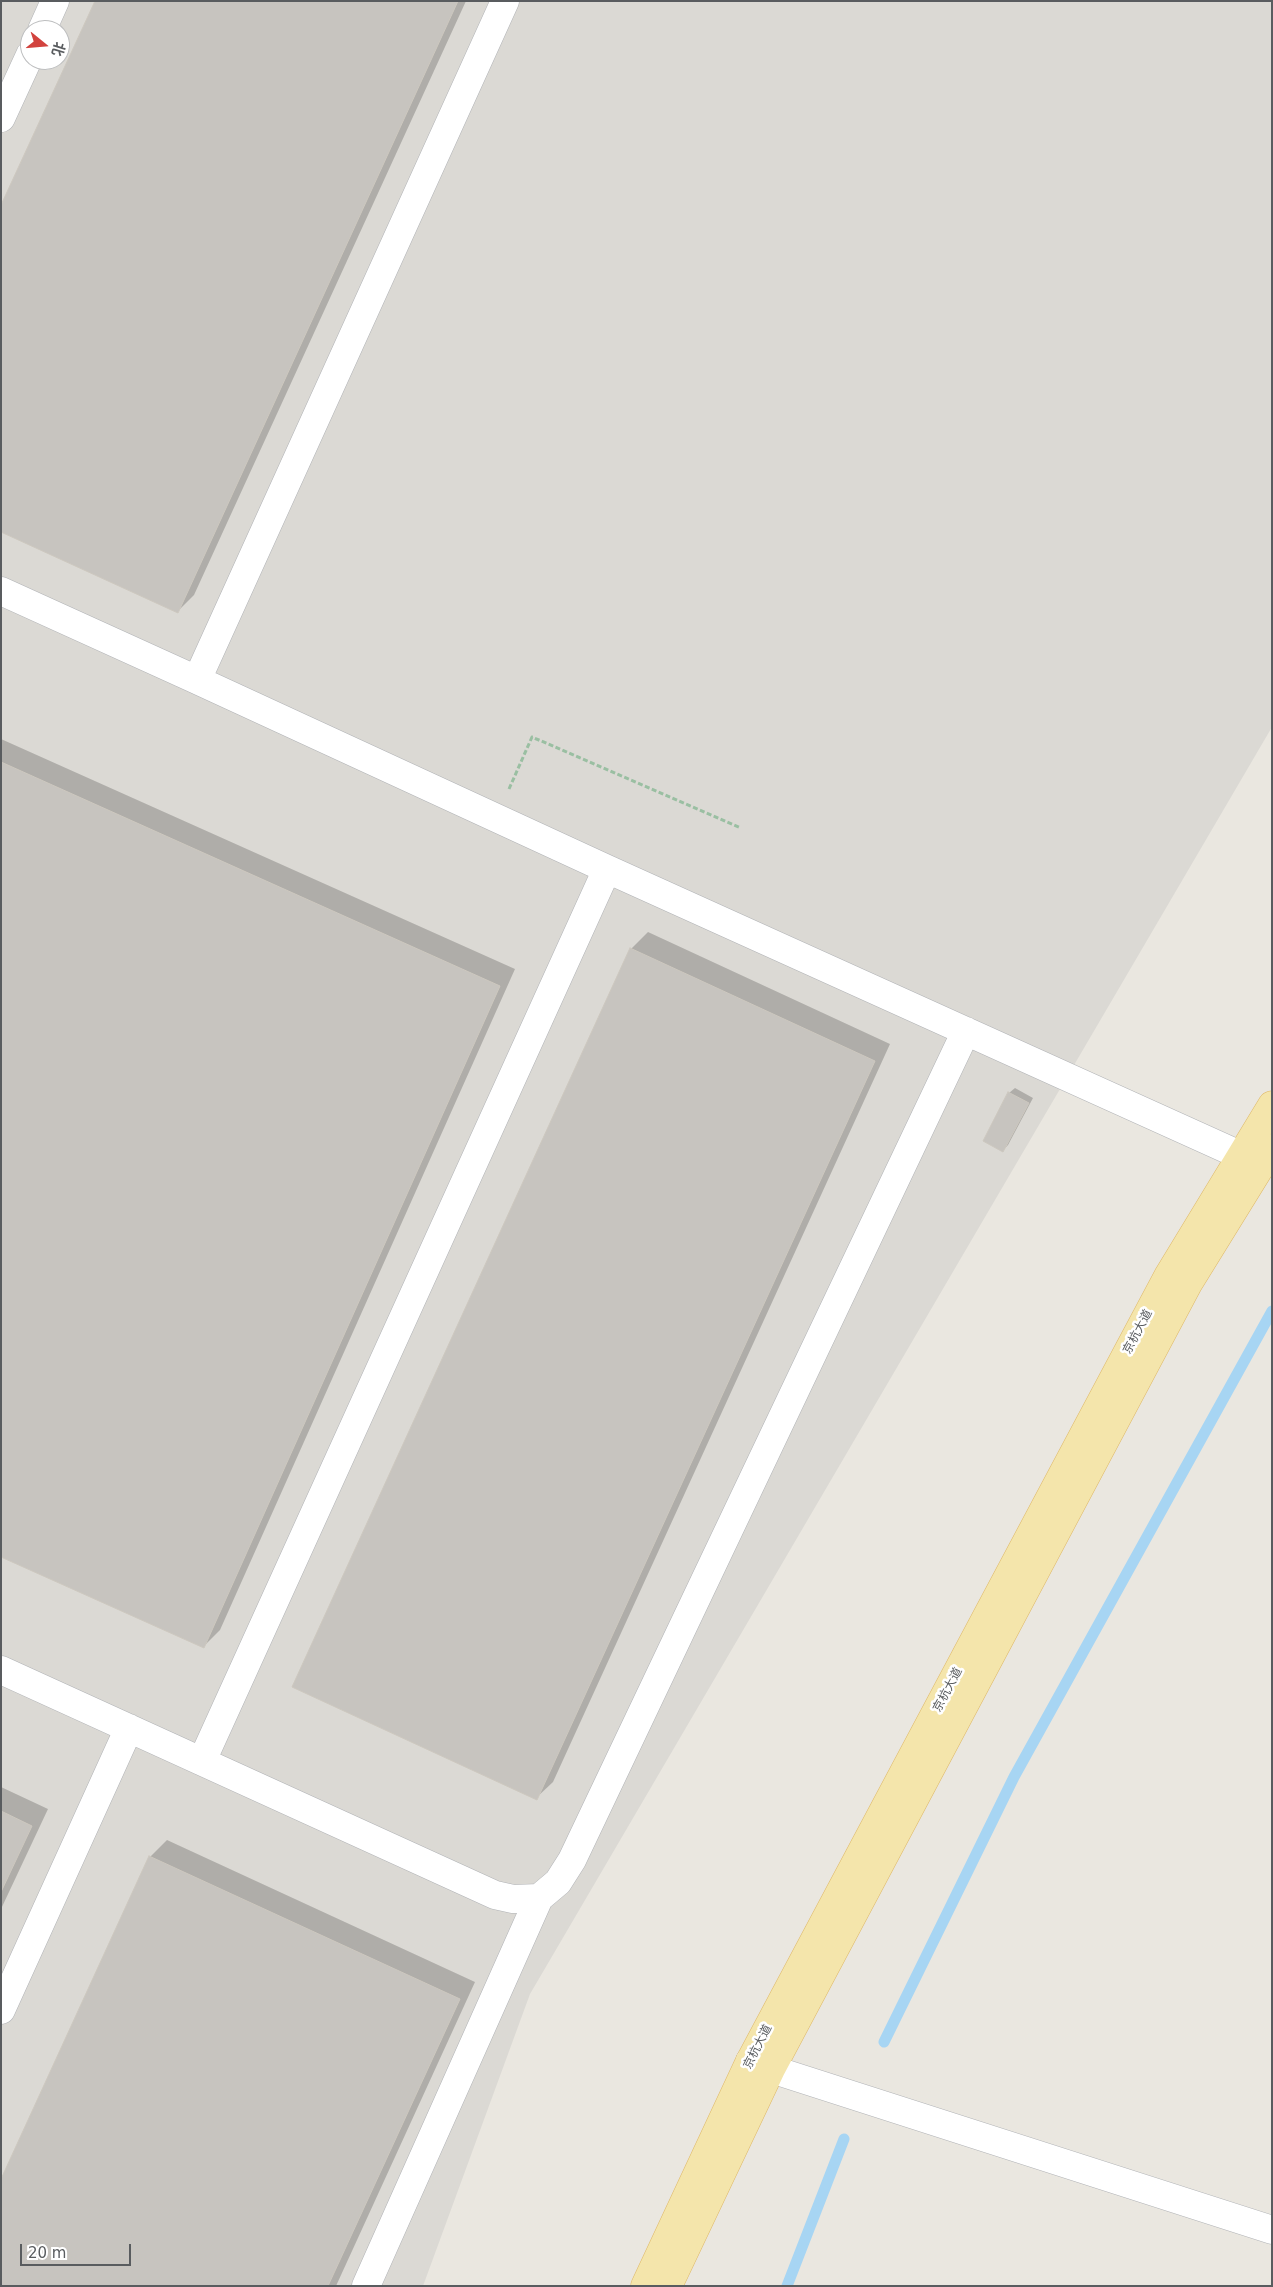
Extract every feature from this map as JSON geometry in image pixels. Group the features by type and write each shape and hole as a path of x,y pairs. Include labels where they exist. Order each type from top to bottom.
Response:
{"main road":[{"name":"京杭大道","path":"645,2286 761,2065 1258,1156 1272,1105"},
{"name":"京杭大道","path":"668,2286 761,2065"}],"lane":[{"path":"46,20 55,1"},
{"path":"197,680 504,1"},
{"path":"1,118 23,70"},
{"path":"1,591 606,869 966,1031 1258,1156"},
{"path":"202,1761 606,869"},
{"path":"366,2286 539,1898 558,1882 572,1860 966,1031"},
{"path":"1,1670 495,1895 513,1899 539,1898"},
{"path":"1,2010 129,1728"},
{"path":"761,2065 1272,2230"}],"path":[{"path":"496,818 532,737 741,828"}],"shaded area":[{"path":"1,1 1272,1 1272,727 530,1994 423,2286 1,2286"}],"building":[{"path":"95,1 458,1 178,613 1,532 1,205 63,70 70,70 70,55"},
{"path":"1,762 500,986 204,1648 1,1557"},
{"path":"630,948 875,1061 537,1800 292,1687"},
{"path":"1008,1092 1029,1103 1003,1152 983,1141"},
{"path":"1,1811 32,1826 1,1892"},
{"path":"149,1856 460,1999 328,2286 1,2286 1,2179"}],"waterway":[{"path":"884,2042 1014,1777 1272,1311"},
{"path":"787,2286 844,2139"}]}
